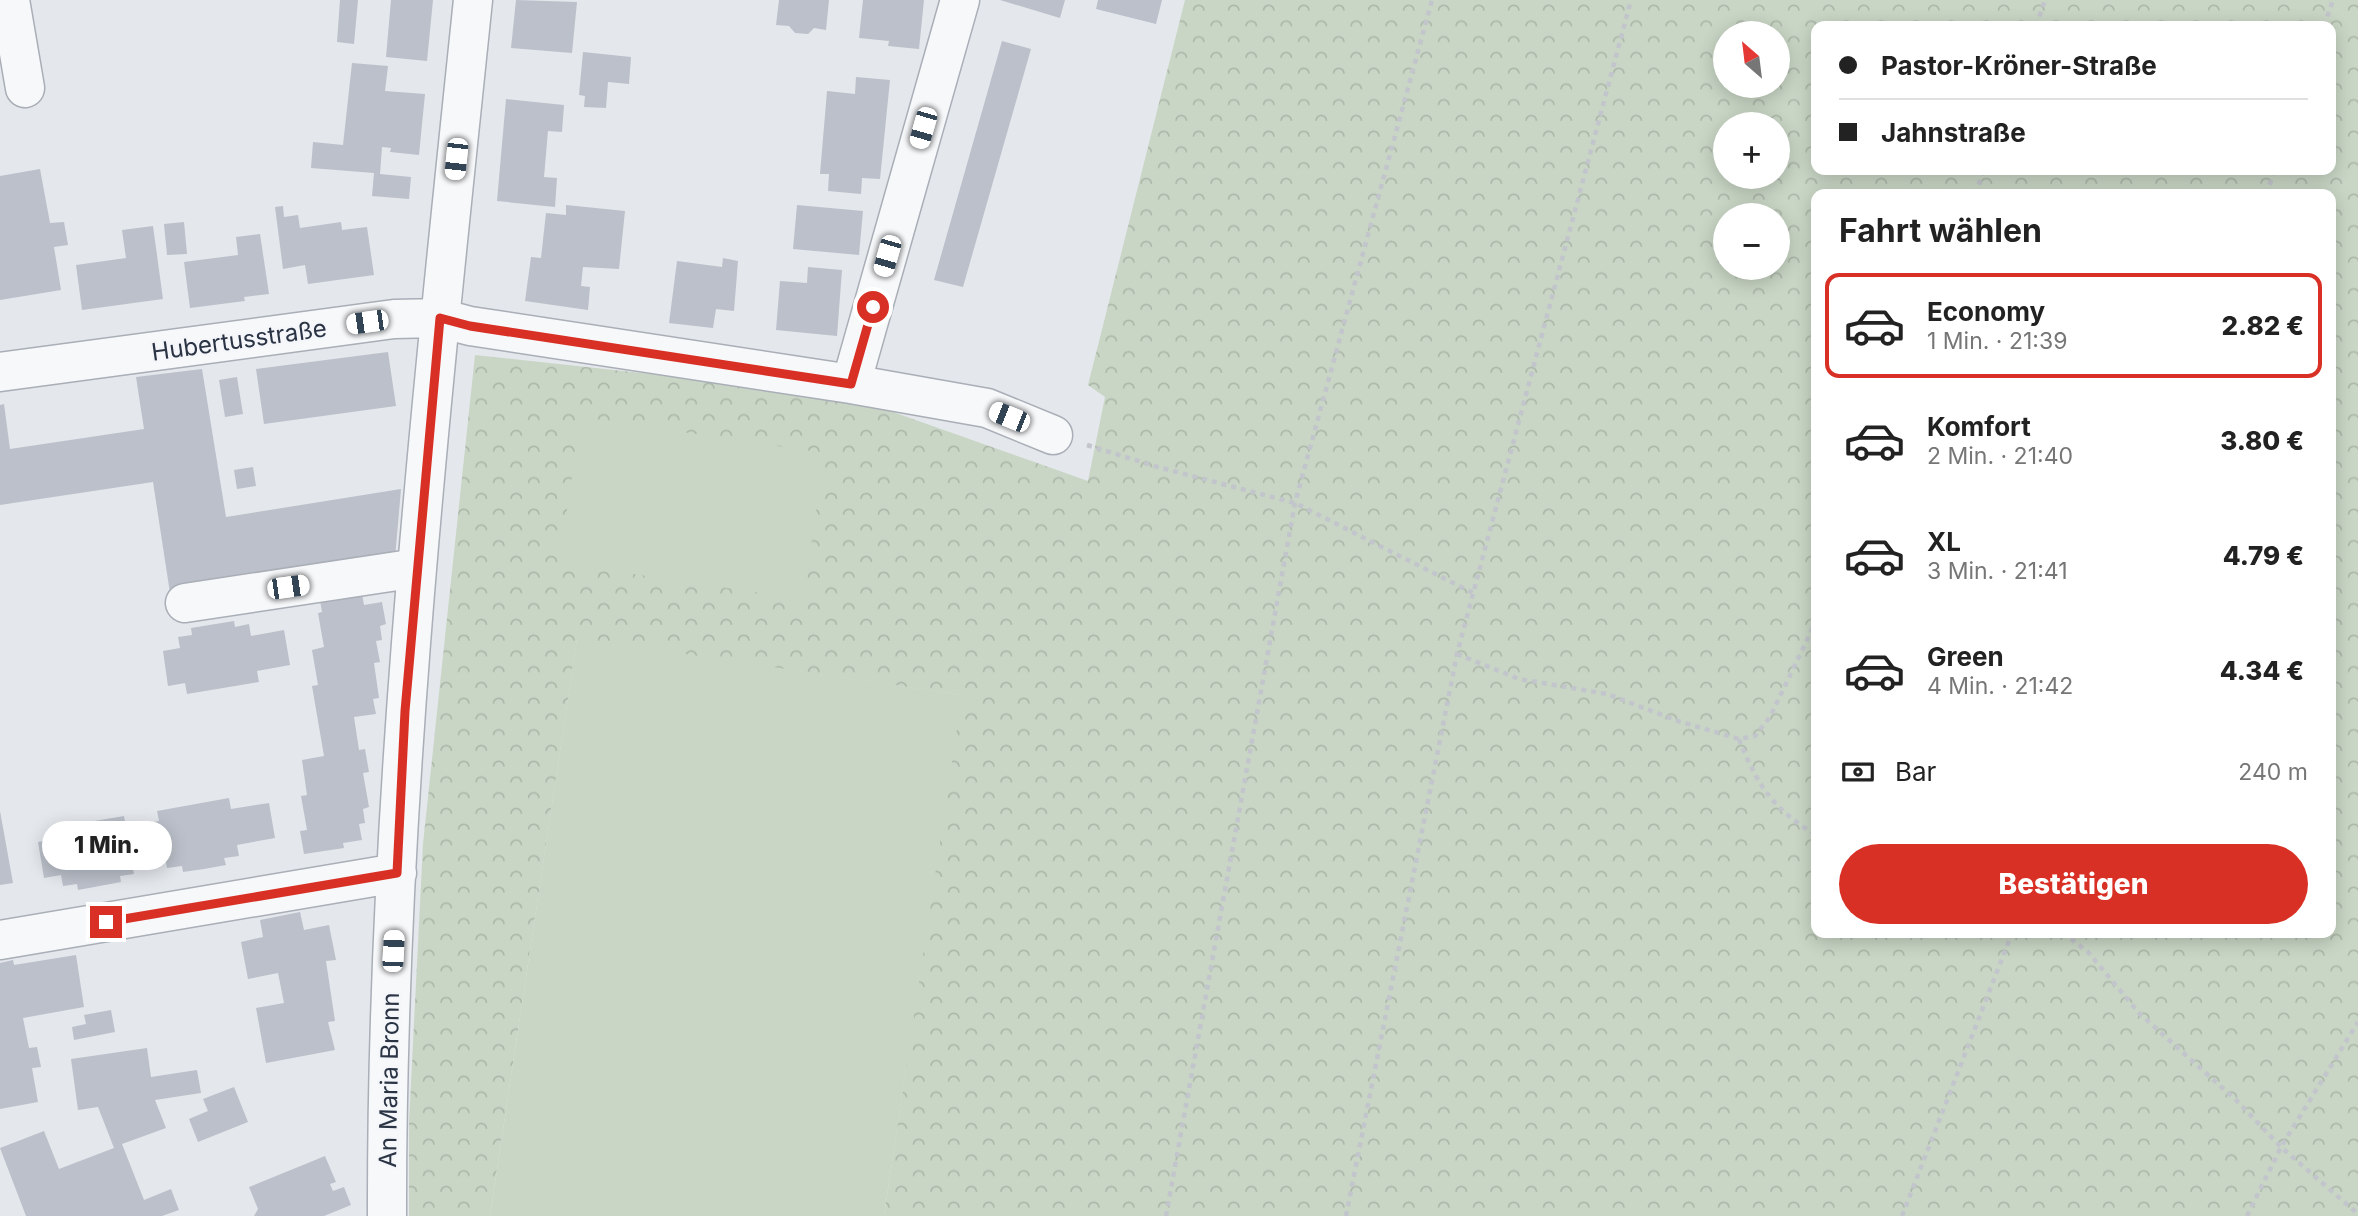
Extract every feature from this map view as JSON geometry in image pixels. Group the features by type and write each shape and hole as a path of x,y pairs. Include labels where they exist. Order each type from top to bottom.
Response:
{"street":[{"path":"10,0 25,88"},
{"name":"An Maria Bronn","path":"387,1216 386,1082 405,711 440,318 473,0"},
{"path":"851,384 960,0"},
{"name":"Hubertusstraße","path":"0,372 394,319 440,318 470,326 851,384 987,408 1053,435"},
{"path":"185,603 417,568"},
{"path":"0,940 397,873"}],"path":[{"path":"1166,1216 1295,503 1432,0"},
{"path":"1346,1216 1457,653 1631,0"},
{"path":"2038,21 2045,0"},
{"path":"2326,21 2333,0"},
{"path":"1053,435 1154,466 1295,503 1473,593"},
{"path":"1457,653 1519,679 1607,694 1678,721 1740,739 1755,736 1770,717 1811,631"},
{"path":"1740,739 1750,766 1770,800 1811,832"},
{"path":"1902,1216 2010,938"},
{"path":"2070,938 2088,952 2139,1013 2236,1101 2281,1147 2358,1214"},
{"path":"2247,1216 2281,1147 2358,1022"}],"green space":[{"path":"1185,0 2358,0 2358,1216 884,1216 961,695 577,639 490,1216 409,1216 409,1123 423,844 475,355 845,395 1088,481 1105,397 1088,385"},
{"path":"581,417 825,453 803,599 559,563"},
{"path":"577,638 962,695 884,1216 490,1216"}],"building":[{"path":"340,0 358,0 354,44 337,42"},
{"path":"391,0 433,0 427,61 386,57"},
{"path":"516,0 577,2 572,53 511,48"},
{"path":"779,0 829,0 826,30 814,28 808,34 795,33 789,26 776,25"},
{"path":"863,0 924,0 919,49 888,46 889,41 859,38"},
{"path":"1000,0 1065,0 1060,18"},
{"path":"1098,0 1162,0 1156,24 1096,9"},
{"path":"1002,41 1031,49 963,287 934,280"},
{"path":"583,52 631,57 629,84 608,82 606,108 584,107 585,96 579,95"},
{"path":"352,63 388,66 385,91 425,94 419,155 390,152 391,148 382,147 380,174 411,177 409,199 372,196 374,173 311,168 313,142 343,145"},
{"path":"856,77 890,80 880,179 862,178 861,194 828,191 829,174 820,174 827,91 855,94"},
{"path":"506,99 564,105 562,132 548,131 544,177 557,178 555,207 497,201"},
{"path":"40,169 50,223 64,222 68,245 54,247 61,290 0,300 0,176"},
{"path":"566,205 625,211 619,269 583,267 581,286 590,287 588,310 525,301 531,257 541,258 546,213 566,215"},
{"path":"797,205 863,211 859,255 793,249"},
{"path":"283,206 284,217 298,215 300,228 341,222 342,230 367,227 374,275 308,284 305,265 283,269 275,207"},
{"path":"184,222 187,254 167,255 164,224"},
{"path":"153,226 163,299 82,310 76,265 126,258 122,230"},
{"path":"260,234 269,294 244,297 245,301 190,308 184,262 238,255 236,237"},
{"path":"723,258 738,261 734,311 716,309 713,328 669,323 677,261 722,267"},
{"path":"808,267 842,270 837,336 776,330 780,281 807,283"},
{"path":"388,352 396,406 264,424 256,369"},
{"path":"202,369 226,517 401,489 395,558 170,593 153,482 0,505 0,405 4,404 10,449 144,429 136,377"},
{"path":"237,377 243,414 225,417 219,380"},
{"path":"253,467 256,486 237,489 234,470"},
{"path":"361,588 364,605 382,602 386,624 380,626 382,640 376,641 380,662 374,663 379,698 373,699 376,714 354,717 359,750 365,749 369,772 363,773 369,807 363,809 365,823 359,824 362,840 343,843 344,848 304,854 300,831 307,830 301,796 307,795 302,760 324,756 312,686 318,685 312,650 324,647 318,613 322,612 319,595"},
{"path":"234,621 235,627 249,624 251,636 284,630 290,665 257,671 259,682 187,694 185,683 168,686 163,651 180,648 178,637 192,635 191,628"},
{"path":"229,798 231,809 269,803 275,838 237,845 239,856 224,858 226,865 204,869 183,872 182,866 167,868 165,857 132,863 134,874 120,876 121,882 78,890 77,884 63,886 61,875 44,878 38,842 55,839 53,828 124,816 126,827 159,821 157,811"},
{"path":"0,811 13,883 0,885"},
{"path":"300,912 304,930 329,925 336,960 326,961 335,1021 328,1022 335,1050 266,1063 256,1008 284,1003 278,973 248,979 241,942 263,937 260,920"},
{"path":"76,955 84,1007 23,1018 29,1048 37,1047 41,1067 32,1068 38,1102 0,1109 0,963 13,960 14,965"},
{"path":"111,1010 115,1032 74,1040 72,1027 86,1024 84,1015"},
{"path":"147,1048 151,1077 197,1070 201,1093 155,1100 166,1128 122,1144 144,1200 171,1189 179,1210 162,1216 26,1216 0,1148 44,1131 59,1169 114,1148 98,1107 78,1110 71,1059"},
{"path":"234,1087 248,1122 198,1142 189,1119 208,1111 203,1099"},
{"path":"325,1156 336,1182 330,1184 333,1191 344,1187 351,1205 324,1216 254,1216 258,1209 249,1187"}],"route":[{"path":"106,922 397,873 405,711 440,318 470,326 851,384 873,307"}]}
